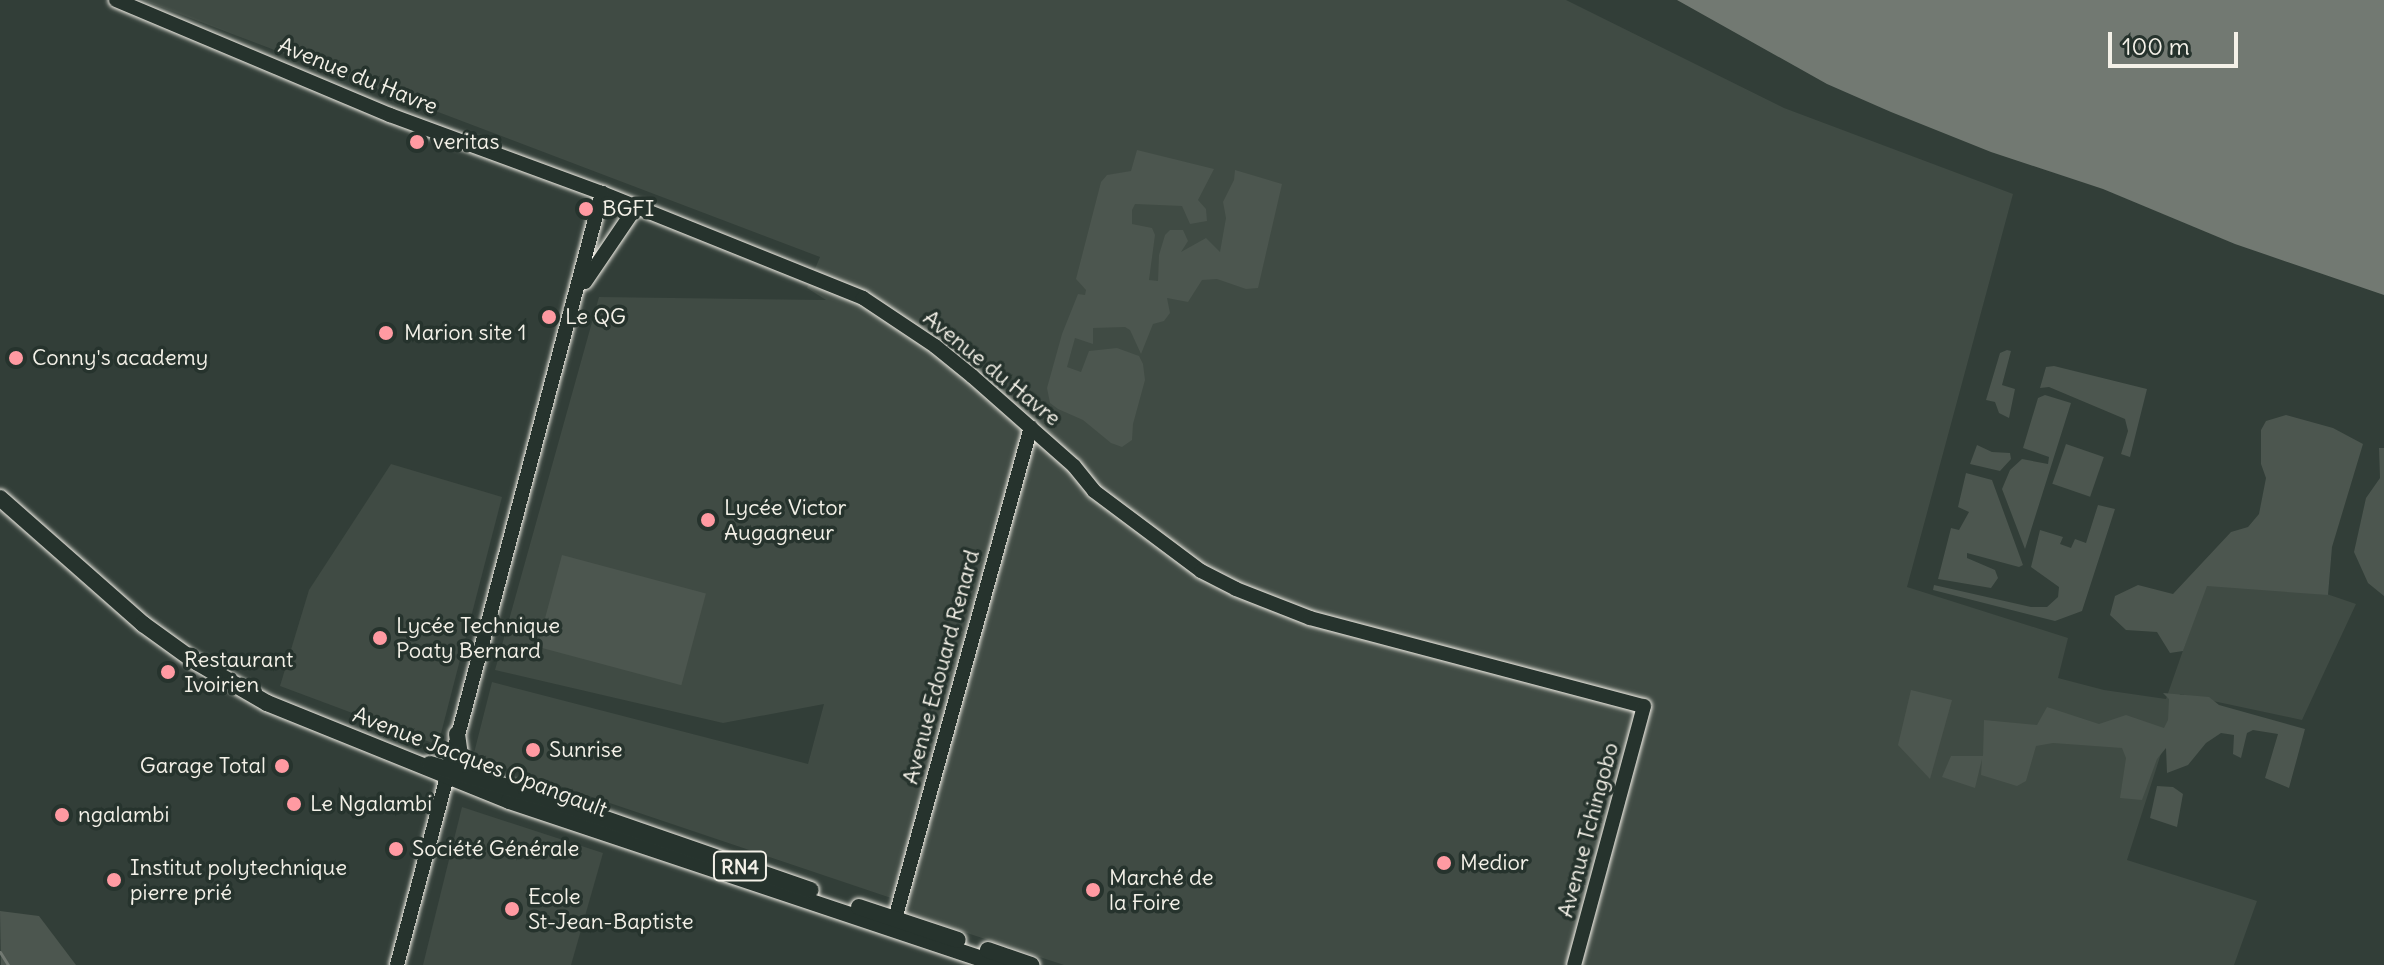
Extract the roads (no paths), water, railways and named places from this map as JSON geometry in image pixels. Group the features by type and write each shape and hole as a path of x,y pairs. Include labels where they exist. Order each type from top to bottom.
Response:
{"highway":[{"name":"Avenue Jacques Opangault","path":"0,498 143,624 193,660 267,703 412,761 1000,965"},
{"path":"457,734 461,761 479,776"},
{"name":"RN4","path":"448,772 479,776 1031,965"}],"street":[{"name":"Avenue du Havre","path":"116,0 390,115 602,193 863,298 935,346 1074,466 1094,491 1201,571 1257,599 1337,625 1644,706"},
{"path":"397,965 578,293 602,193"},
{"path":"578,293 636,207"},
{"name":"Avenue Edouard Renard","path":"895,919 1031,427"},
{"name":"Avenue Tchingobo","path":"1574,965 1644,706"}],"waterway":[{"path":"0,952 8,965"}],"place":[{"name":"veritas","path":"417,142"},
{"name":"BGFI","path":"586,209"},
{"name":"Le QG","path":"549,317"},
{"name":"Marion site 1","path":"386,333"},
{"name":"Conny's academy","path":"16,358"},
{"name":"Lycée Victor Augagneur","path":"708,520"},
{"name":"Lycée Technique Poaty Bernard","path":"380,638"},
{"name":"Restaurant Ivoirien","path":"168,672"},
{"name":"Sunrise","path":"533,750"},
{"name":"Garage Total","path":"282,766"},
{"name":"Le Ngalambi","path":"294,804"},
{"name":"ngalambi","path":"62,815"},
{"name":"Société Générale","path":"396,849"},
{"name":"Medior","path":"1444,863"},
{"name":"Institut polytechnique pierre prié","path":"114,880"},
{"name":"Marché de la Foire","path":"1093,890"},
{"name":"Ecole St-Jean-Baptiste","path":"512,909"}]}
